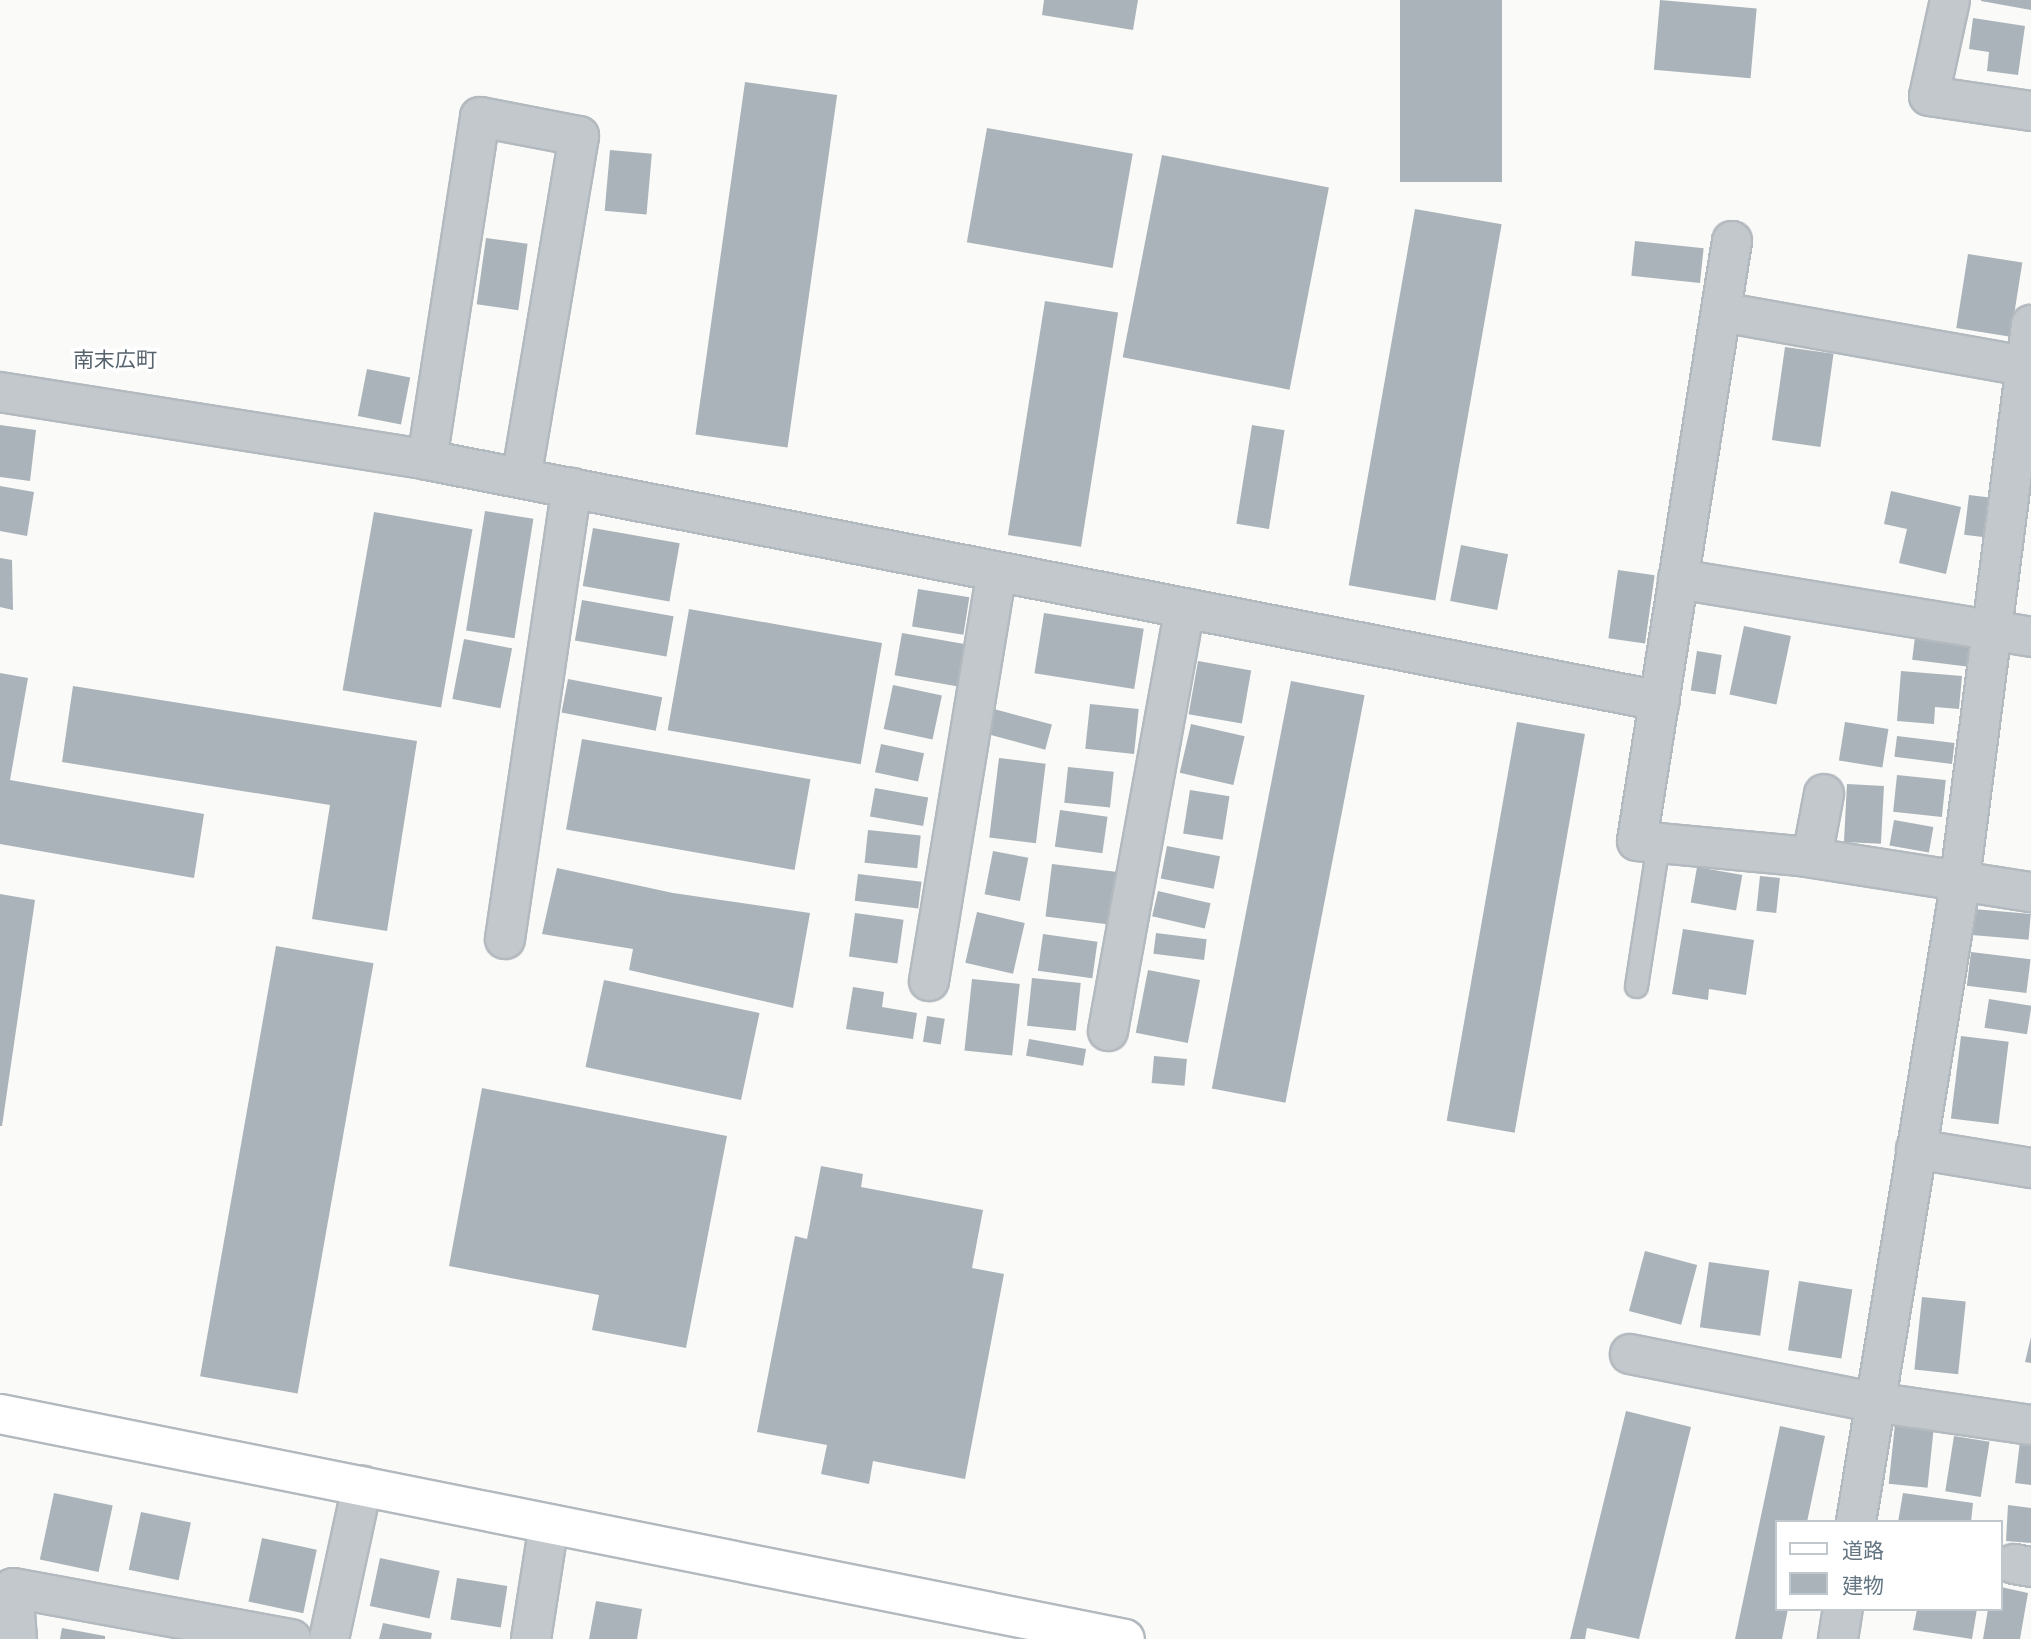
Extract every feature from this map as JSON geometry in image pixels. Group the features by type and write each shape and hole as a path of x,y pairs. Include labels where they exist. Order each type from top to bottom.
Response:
{"street":[{"path":"1950,0 1929,96 2031,111"},
{"path":"427,460 480,117 579,136 521,478"},
{"path":"1732,241 1637,842 1812,858 2031,892"},
{"path":"1721,312 2028,366"},
{"path":"1856,1520 1873,1402 1960,881 1991,630 2028,366 2031,325"},
{"path":"0,392 427,460 1660,701"},
{"path":"505,939 572,488"},
{"path":"929,981 997,572"},
{"path":"1678,579 2031,636"},
{"path":"1108,1031 1185,609"},
{"path":"1812,858 1824,794"},
{"path":"1916,1149 2031,1168"},
{"path":"1630,1354 1873,1402 2031,1425"},
{"path":"0,1413 1125,1639"},
{"path":"329,1639 362,1486"},
{"path":"531,1639 549,1524"},
{"path":"17,1639 13,1588 291,1639"},
{"path":"1838,1639 1843,1611"}],"lane":[{"path":"1636,986 1658,844"}],"building":[{"path":"1044,0 1138,0 1133,30 1042,15"},
{"path":"1400,0 1502,0 1502,182 1400,182"},
{"path":"1660,0 1757,8 1751,78 1654,70"},
{"path":"2031,0 2031,10 1981,1"},
{"path":"1973,18 2025,26 2018,75 1987,71 1989,52 1969,49"},
{"path":"745,82 837,95 788,447 695,435"},
{"path":"987,128 1133,154 1113,268 967,242"},
{"path":"610,150 652,154 647,214 605,211"},
{"path":"1162,155 1329,187 1290,390 1123,357"},
{"path":"1415,209 1502,224 1435,600 1349,585"},
{"path":"486,238 528,244 518,310 477,304"},
{"path":"1635,241 1704,248 1700,283 1631,276"},
{"path":"1968,254 2022,263 2011,337 1956,328"},
{"path":"1045,301 1118,313 1081,547 1008,535"},
{"path":"1785,347 1834,354 1820,447 1772,440"},
{"path":"367,369 410,377 401,425 358,416"},
{"path":"0,425 36,430 30,481 0,477"},
{"path":"1252,425 1285,430 1269,529 1236,524"},
{"path":"0,486 34,492 27,536 0,531"},
{"path":"1891,491 1961,507 1946,574 1899,563 1907,529 1884,524"},
{"path":"1969,495 1994,498 1989,538 1964,535"},
{"path":"485,511 533,519 514,638 466,631"},
{"path":"374,512 472,529 441,708 343,690"},
{"path":"593,528 680,543 669,601 583,586"},
{"path":"1461,545 1508,554 1497,610 1450,601"},
{"path":"0,558 12,560 13,610 0,607"},
{"path":"1618,570 1655,575 1645,643 1608,638"},
{"path":"918,589 969,597 963,635 912,627"},
{"path":"582,600 674,616 666,657 575,640"},
{"path":"689,609 882,643 861,764 668,730"},
{"path":"1044,613 1144,629 1134,689 1034,673"},
{"path":"1744,626 1791,636 1776,704 1729,694"},
{"path":"902,633 967,644 960,687 895,675"},
{"path":"1915,637 1970,644 1967,667 1912,660"},
{"path":"464,639 512,648 500,708 452,699"},
{"path":"1697,651 1722,655 1715,694 1691,691"},
{"path":"1198,661 1251,670 1242,724 1189,714"},
{"path":"1901,671 1962,676 1959,709 1935,707 1934,724 1897,721"},
{"path":"0,673 28,678 10,780 204,814 194,878 0,844"},
{"path":"568,679 662,697 656,731 562,712"},
{"path":"1291,681 1365,695 1285,1103 1212,1088"},
{"path":"893,685 942,695 933,739 884,729"},
{"path":"73,686 417,741 387,931 312,919 330,805 62,762"},
{"path":"1090,704 1139,709 1134,754 1085,749"},
{"path":"994,709 1052,725 1045,750 987,734"},
{"path":"1517,722 1585,734 1515,1133 1447,1121"},
{"path":"1845,722 1888,729 1882,767 1839,761"},
{"path":"1191,724 1245,736 1233,785 1180,773"},
{"path":"1897,736 1955,743 1952,764 1894,757"},
{"path":"582,739 810,779 794,870 566,830"},
{"path":"881,744 924,753 918,782 875,772"},
{"path":"999,758 1046,764 1036,843 989,837"},
{"path":"1068,767 1114,772 1110,808 1064,803"},
{"path":"1897,775 1946,780 1942,817 1893,812"},
{"path":"1847,784 1884,786 1881,844 1844,842"},
{"path":"875,788 928,797 923,826 870,817"},
{"path":"1190,790 1230,796 1223,840 1183,833"},
{"path":"1060,810 1108,817 1102,853 1055,847"},
{"path":"1894,820 1933,827 1929,853 1889,846"},
{"path":"868,830 921,836 917,868 865,863"},
{"path":"1167,846 1220,856 1214,889 1161,878"},
{"path":"993,851 1028,858 1020,901 985,894"},
{"path":"1052,864 1116,872 1109,924 1046,917"},
{"path":"1697,867 1742,875 1736,910 1691,902"},
{"path":"557,868 673,893 810,913 793,1008 629,970 633,949 542,934"},
{"path":"858,874 922,882 918,909 855,901"},
{"path":"1760,876 1780,878 1776,913 1756,911"},
{"path":"1158,891 1211,903 1205,928 1152,916"},
{"path":"0,894 35,900 2,1126 0,1126"},
{"path":"1974,909 2031,914 2029,940 1972,935"},
{"path":"977,912 1025,923 1013,974 965,963"},
{"path":"855,913 904,920 897,963 849,957"},
{"path":"1683,929 1754,940 1746,995 1709,989 1708,1000 1672,994"},
{"path":"1156,933 1207,939 1204,960 1153,954"},
{"path":"1043,934 1097,942 1092,978 1038,971"},
{"path":"276,946 373,963 298,1394 200,1376"},
{"path":"1971,952 2031,959 2026,993 1967,986"},
{"path":"1148,970 1200,980 1188,1043 1136,1033"},
{"path":"1032,978 1081,983 1076,1031 1027,1026"},
{"path":"972,979 1020,984 1012,1056 964,1051"},
{"path":"604,980 760,1013 741,1100 585,1067"},
{"path":"853,987 884,992 882,1007 917,1013 913,1039 846,1029"},
{"path":"1989,999 2031,1006 2027,1034 1984,1028"},
{"path":"927,1016 945,1019 941,1044 923,1042"},
{"path":"1961,1036 2009,1042 1999,1124 1951,1118"},
{"path":"1029,1039 1086,1049 1083,1066 1026,1056"},
{"path":"1154,1056 1187,1059 1185,1086 1152,1083"},
{"path":"482,1088 727,1136 686,1348 592,1330 599,1295 449,1266"},
{"path":"821,1166 863,1174 861,1187 983,1210 972,1268 1004,1274 965,1479 873,1461 869,1484 821,1474 827,1445 757,1432 795,1236 807,1239"},
{"path":"1645,1251 1697,1265 1681,1325 1629,1311"},
{"path":"1709,1262 1769,1270 1760,1336 1700,1327"},
{"path":"1799,1281 1852,1289 1841,1359 1788,1350"},
{"path":"1922,1297 1966,1302 1958,1374 1914,1370"},
{"path":"2031,1337 2031,1363 2025,1362"},
{"path":"1626,1411 1691,1427 1639,1639 1587,1628 1585,1639 1570,1639"},
{"path":"1895,1424 1934,1428 1928,1488 1889,1484"},
{"path":"1780,1426 1825,1436 1807,1520 1776,1520 1776,1611 1788,1611 1782,1639 1735,1639"},
{"path":"1954,1436 1990,1442 1981,1497 1945,1491"},
{"path":"2020,1441 2031,1442 2031,1485 2015,1483"},
{"path":"54,1493 113,1505 99,1572 40,1560"},
{"path":"1903,1493 1973,1503 1971,1520 1898,1520"},
{"path":"2008,1505 2031,1508 2031,1543 2006,1541"},
{"path":"141,1512 191,1523 179,1580 129,1570"},
{"path":"262,1538 317,1550 303,1613 248,1602"},
{"path":"380,1558 440,1571 429,1619 370,1606"},
{"path":"457,1578 507,1586 501,1627 450,1619"},
{"path":"2003,1587 2028,1593 2020,1639 1983,1639 1988,1611 2003,1611"},
{"path":"596,1601 642,1609 637,1639 589,1639"},
{"path":"1917,1611 1977,1611 1972,1639 1913,1630"},
{"path":"383,1623 432,1633 431,1639 379,1639"},
{"path":"62,1628 105,1636 105,1639 60,1639"}],"district":[{"name":"南末広町","path":"115,359"}]}
